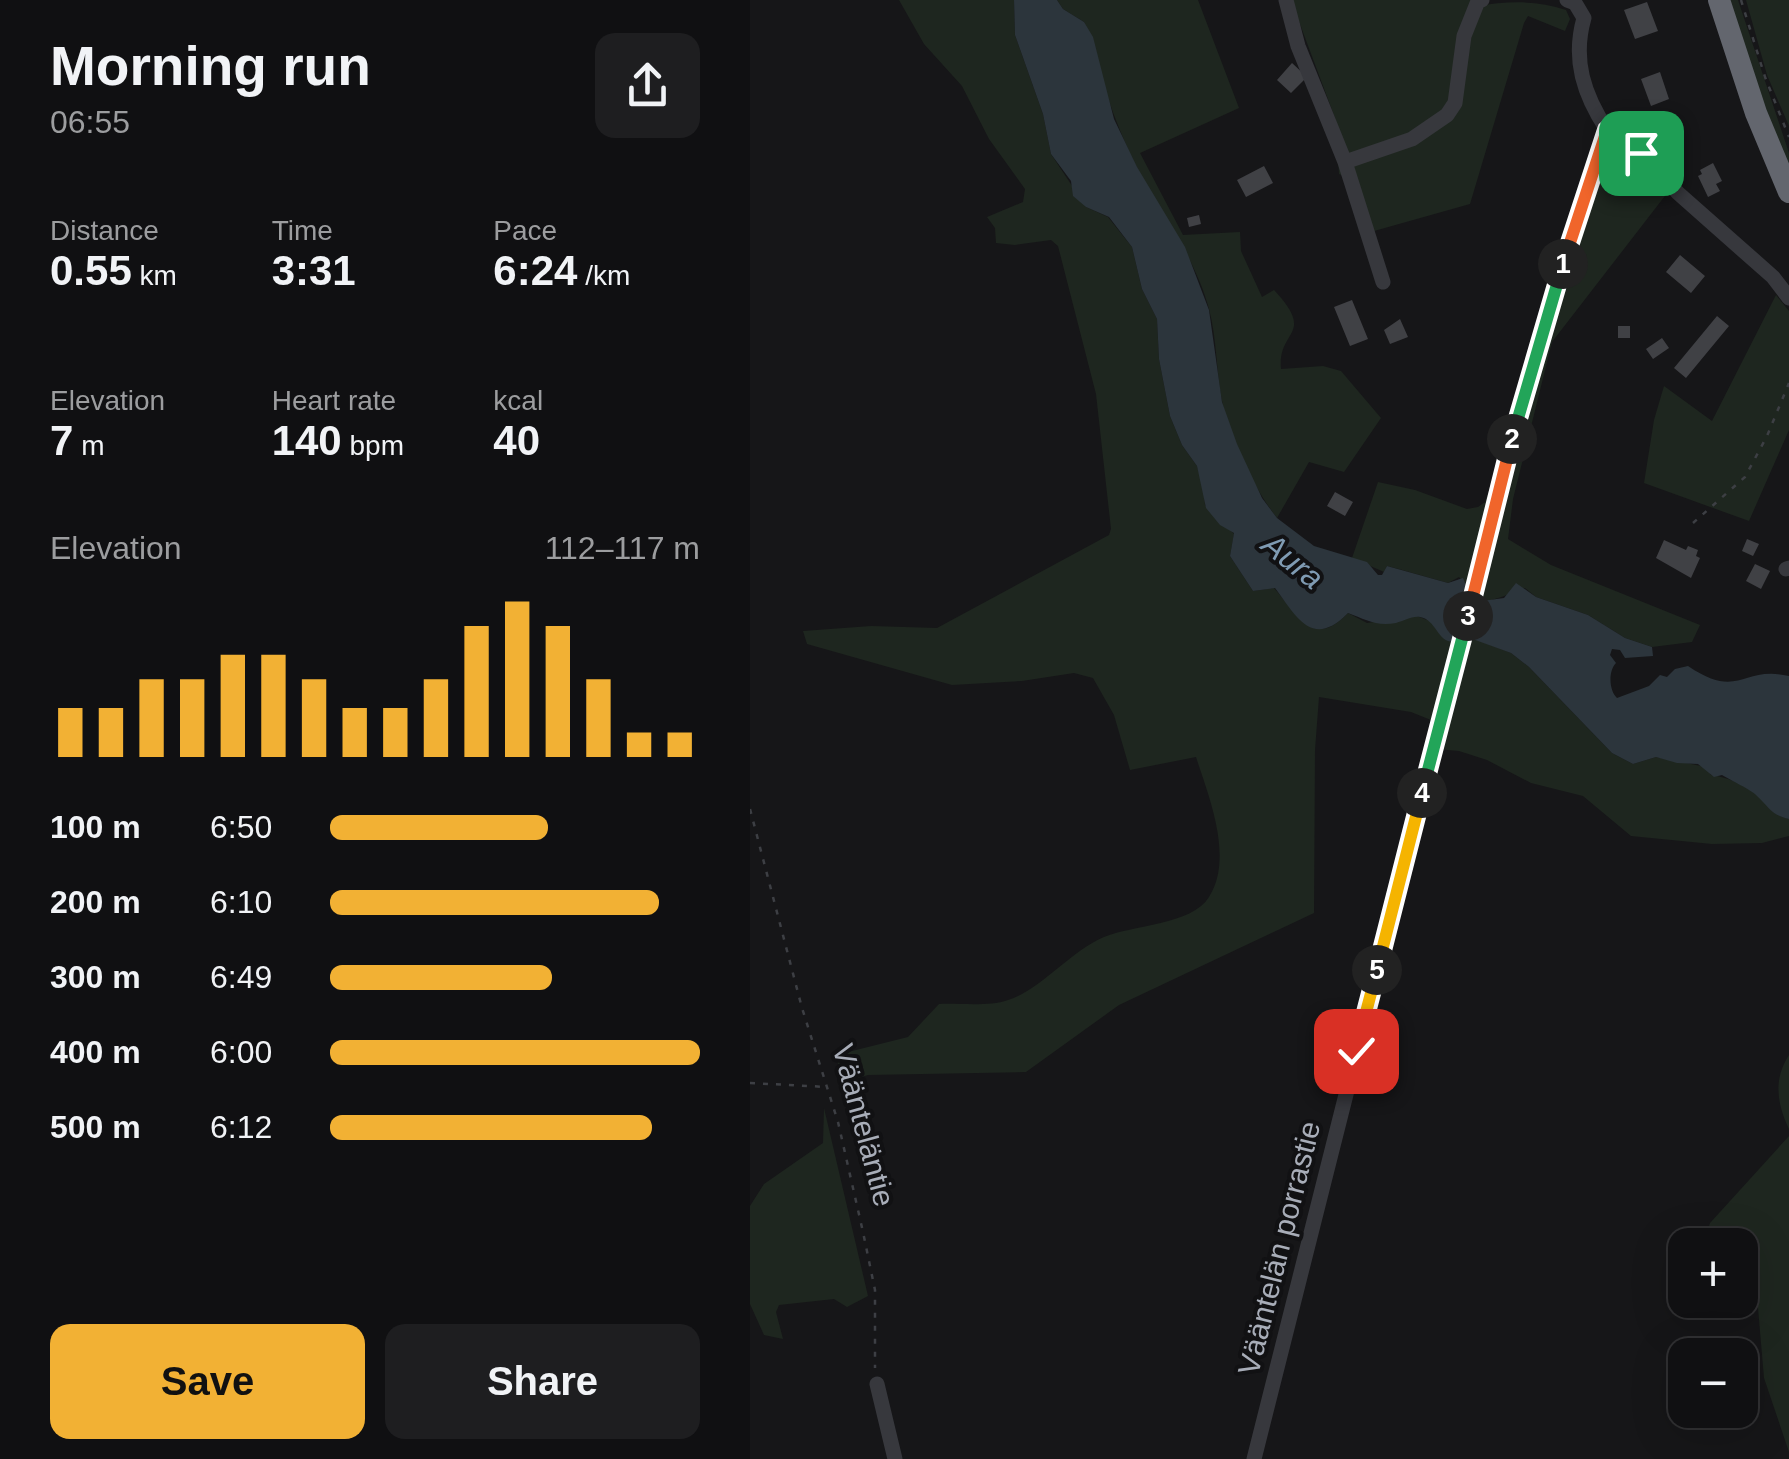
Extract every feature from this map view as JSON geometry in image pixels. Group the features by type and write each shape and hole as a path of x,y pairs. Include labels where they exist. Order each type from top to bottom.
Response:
{"highway":[{"path":"1719,0 1756,113 1789,192"}],"street":[{"path":"1286,0 1298,46 1345,162 1383,282"},
{"path":"1345,162 1412,139 1447,115 1455,102 1464,36 1482,0"},
{"path":"1567,0 1576,3 1584,18 1580,70 1588,102 1607,130 1624,134 1678,193 1773,277 1789,298"},
{"name":"Vääntelän porrastie","path":"1254,1459 1540,336 1607,130"},
{"path":"876,1384 895,1459"}],"path":[{"path":"1741,0 1789,137"},
{"path":"1693,523 1745,476 1789,383"},
{"name":"Väänteläntie","path":"750,809 802,1008 829,1088 875,1290 876,1384"},
{"path":"750,1083 829,1088"}],"shaded area":[{"path":"899,0 1014,0 1015,35 1043,114 1051,154 1086,207 1108,217 1132,247 1142,289 1157,319 1159,359 1170,416 1182,445 1197,466 1205,505 1234,534 1230,556 1253,591 1274,588 1299,618 1316,628 1336,624 1348,613 1367,623 1417,616 1511,653 1612,753 1633,764 1656,757 1706,767 1711,775 1746,787 1773,812 1789,819 1789,836 1762,843 1712,844 1631,836 1583,796 1531,783 1487,760 1459,751 1436,749 1441,724 1411,712 1319,697 1314,913 1119,1005 1026,1072 868,1075 843,1086 836,1055 908,1037 939,1004 1008,1000 1032,988 1104,937 1189,913 1209,897 1219,864 1217,827 1196,757 1130,770 1114,715 1093,678 1074,673 952,685 807,644 803,631 871,626 937,628 1109,535 1111,529 1096,394 1058,246 1051,240 1015,245 996,243 995,228 987,217 1023,202 1025,189 989,139 962,86 924,44"},
{"path":"1057,0 1198,0 1239,108 1140,153 1183,235 1240,232 1241,251 1262,297 1274,290 1293,316 1281,369 1323,366 1341,371 1381,418 1344,472 1309,462 1277,518 1251,477 1231,432 1222,401 1212,320 1195,271 1128,149 1084,22 1063,9"},
{"path":"1291,0 1477,0 1477,6 1534,3 1566,10 1570,19 1565,31 1528,16 1524,23 1470,204 1367,233 1345,177 1339,174 1335,118"},
{"path":"1730,0 1738,0 1789,153 1789,167 1752,74"},
{"path":"1746,0 1789,0 1789,126 1767,75"},
{"path":"1624,143 1668,192 1552,342 1513,499 1508,539 1551,565 1700,625 1692,642 1652,647 1625,638 1588,615 1536,597 1525,588 1475,606 1461,598 1466,585 1459,577 1448,583 1387,566 1384,572 1352,558 1378,482 1415,490 1467,509 1485,502 1608,144"},
{"path":"1776,295 1789,311 1789,430 1749,521 1644,483 1664,386 1712,421"},
{"path":"1789,1055 1789,1129 1778,1092"},
{"path":"824,1108 868,1296 847,1307 834,1299 779,1305 776,1312 783,1339 764,1335 750,1304 750,1206 764,1184 823,1143"},
{"path":"1789,1136 1789,1452 1764,1378 1758,1308 1758,1228 1708,1228"}],"water":[{"name":"Aura","path":"1014,0 1057,0 1063,9 1084,22 1093,37 1114,119 1137,167 1185,247 1209,310 1222,402 1237,444 1262,498 1277,518 1314,546 1367,562 1378,575 1387,566 1448,583 1463,578 1466,585 1454,614 1459,623 1482,601 1504,598 1516,583 1536,597 1588,615 1625,638 1652,647 1653,656 1625,658 1620,650 1612,649 1610,655 1616,663 1612,691 1617,698 1649,686 1660,675 1667,677 1675,669 1688,666 1719,681 1773,674 1789,676 1789,819 1774,813 1746,788 1722,775 1714,777 1698,764 1656,757 1633,764 1612,753 1511,653 1467,637 1457,641 1444,639 1427,619 1420,617 1382,624 1348,613 1336,623 1315,629 1299,619 1275,588 1253,591 1230,556 1234,533 1220,525 1206,508 1197,466 1182,445 1170,416 1159,359 1157,319 1142,289 1132,247 1109,217 1073,196 1071,181 1051,154 1043,114 1015,35"}],"building":[{"path":"1647,2 1658,31 1635,39 1624,10"},
{"path":"1292,63 1307,77 1291,93 1277,80"},
{"path":"1660,72 1669,99 1651,106 1641,79"},
{"path":"1674,153 1678,158 1670,169 1664,161"},
{"path":"1713,163 1722,181 1716,184 1720,191 1708,197 1698,176 1702,174 1700,170"},
{"path":"1264,166 1273,183 1246,197 1237,180"},
{"path":"1199,215 1201,224 1189,227 1187,218"},
{"path":"1680,255 1705,276 1691,293 1666,272"},
{"path":"1352,300 1368,339 1350,346 1334,307"},
{"path":"1717,316 1729,326 1686,378 1674,368"},
{"path":"1400,319 1408,337 1390,344 1384,330"},
{"path":"1618,326 1630,326 1630,338 1618,338"},
{"path":"1662,338 1669,348 1653,359 1646,349"},
{"path":"1335,492 1353,502 1345,516 1327,506"},
{"path":"1747,539 1759,544 1753,556 1742,551"},
{"path":"1664,540 1686,550 1688,546 1698,550 1696,556 1700,558 1691,578 1656,558"},
{"path":"1755,564 1770,571 1761,589 1746,581"}],"route":[{"path":"1356,1051 1540,336 1607,130 1624,134 1641,153"}]}
